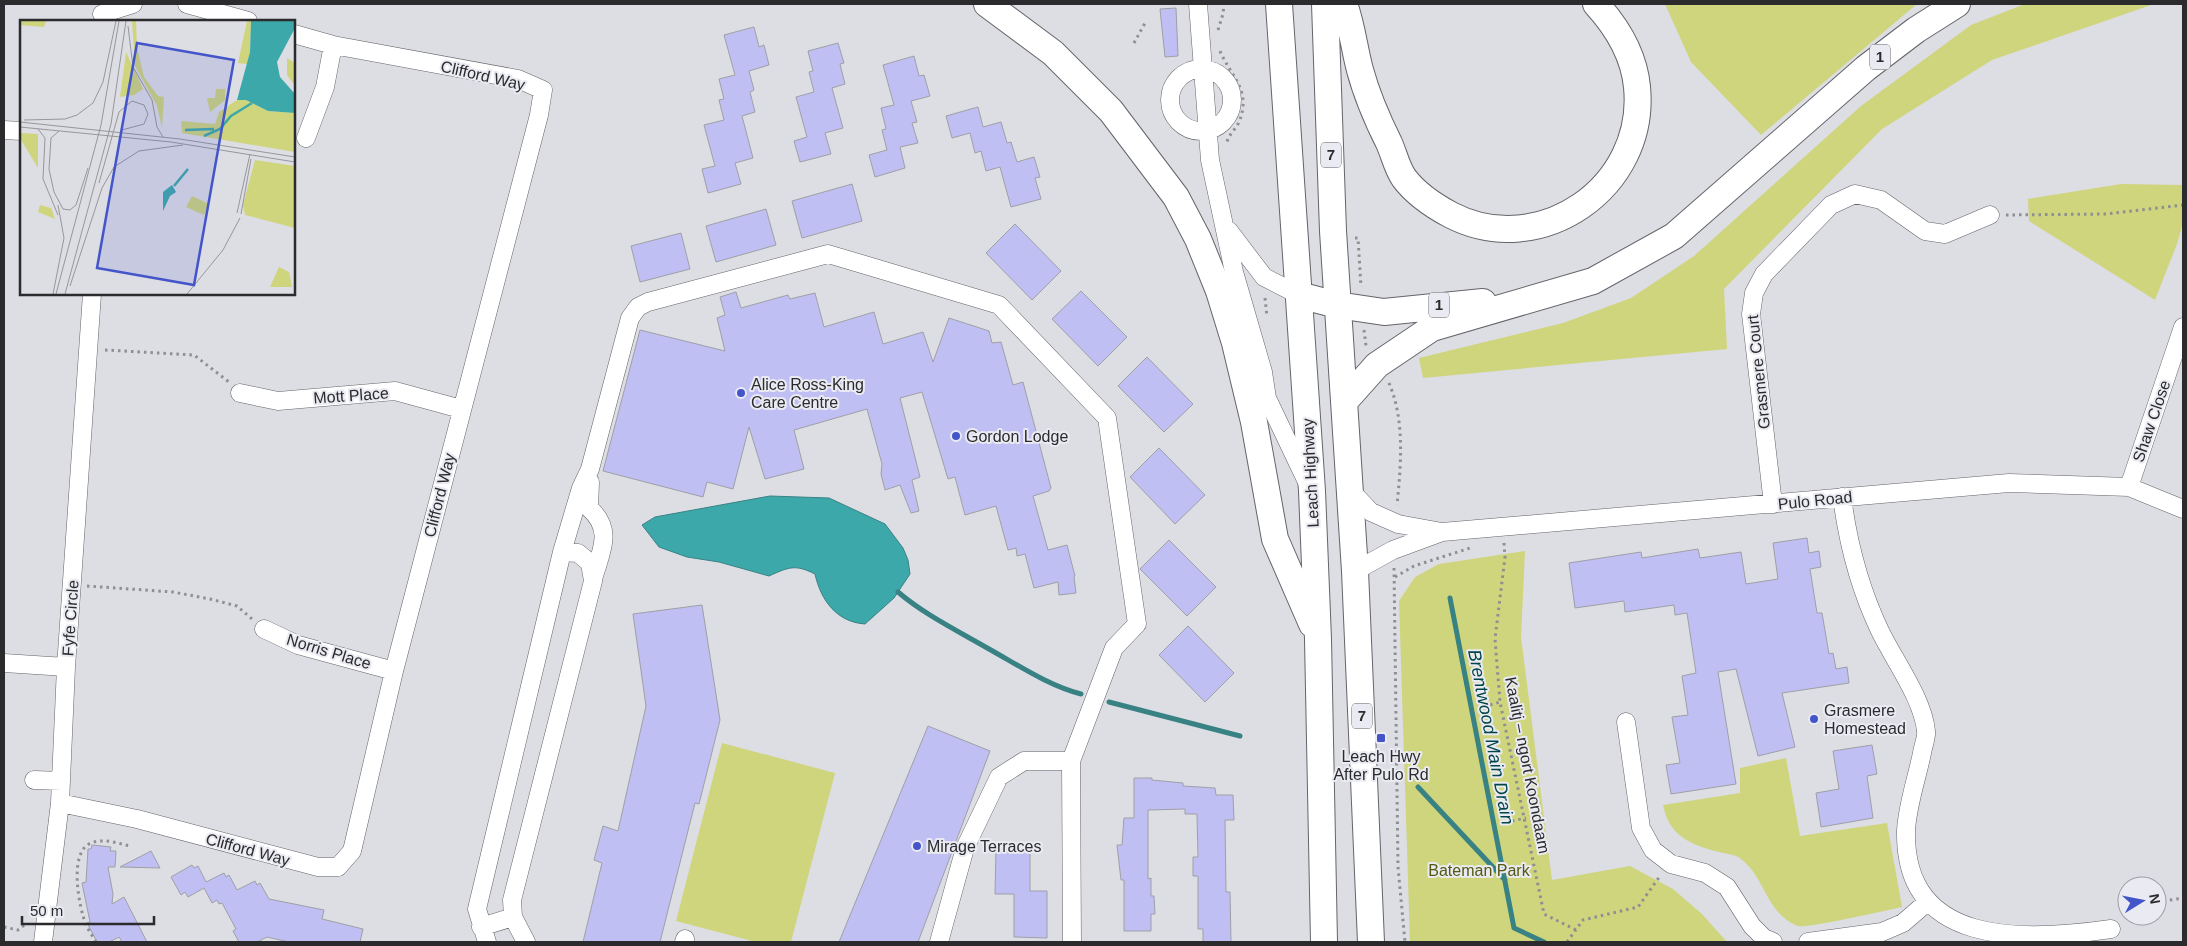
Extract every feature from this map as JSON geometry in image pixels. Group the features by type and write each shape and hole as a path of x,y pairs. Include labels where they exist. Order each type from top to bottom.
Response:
{"highway":[{"path":"987,4 1053,53 1111,110 1176,197 1198,239 1219,291 1235,343 1254,422 1275,539 1318,639"},
{"name":"Leach Highway","path":"1279,4 1312,491 1318,639 1324,942"},
{"name":"7","path":"1325,4 1337,305 1355,571 1371,942"},
{"path":"1344,4 1371,108 1404,177 1432,205 1469,224 1501,230 1533,227 1563,218 1590,201 1613,175 1629,145 1636,116 1637,87 1628,50 1609,18 1596,4"},
{"name":"1","path":"1298,295 1337,305 1384,312 1416,307 1541,298 1593,281 1674,236 1866,68 1916,30 1957,4"},
{"path":"1344,402 1382,360 1432,328 1541,298"}],"street":[{"path":"101,13 133,4"},
{"path":"187,4 244,20"},
{"path":"1198,4 1207,131 1215,189 1234,272 1263,372 1267,398 1312,491"},
{"name":"Clifford Way","path":"60,804 137,820 318,867 338,867 352,851 394,671 543,90 518,79 333,46 295,34"},
{"path":"306,138 325,87 333,46"},
{"path":"1202,68 1212,70 1221,75 1232,92 1230,112 1217,128 1207,131 1186,128 1178,121 1169,102 1173,86 1182,74 1202,68"},
{"path":"4,130 20,131"},
{"name":"Grasmere Court","path":"1772,504 1751,314 1754,293 1764,274 1831,205 1855,194 1881,200 1925,230 1945,234 1990,215"},
{"path":"1225,226 1264,278 1298,295"},
{"path":"513,917 484,935 477,910 562,552 581,488 590,469 627,325 633,311 648,302 828,254 999,306 1108,418 1137,624 1114,648 1071,762 1072,942"},
{"name":"Fyfe Circle","path":"43,942 60,804 66,667 92,295"},
{"name":"Shaw Close","path":"2129,487 2183,327"},
{"name":"Mott Place","path":"240,393 278,401 395,391 461,409"},
{"path":"526,942 513,917 512,900 603,546 604,531 599,517 589,508 590,469"},
{"name":"Pulo Road","path":"1355,571 1393,550 1442,532 2009,483 2129,487 2183,509"},
{"name":"Pulo Road","path":"1350,490 1371,512 1396,523 1442,532"},
{"path":"1842,497 1856,573 1880,631 1915,698 1927,732 1906,830 1909,861 1915,889 1925,904 1946,923 1975,935 2009,938 2037,937 2111,929"},
{"path":"562,552 578,554 590,563 593,581"},
{"name":"Norris Place","path":"264,629 298,645 394,671"},
{"path":"4,663 66,667"},
{"path":"1626,722 1641,828 1667,873 1705,873 1727,887 1752,926 1764,938 1773,942"},
{"path":"940,942 965,848 999,778 1024,761 1071,762"},
{"path":"34,780 61,781"},
{"path":"1808,942 1882,932 1903,923 1925,904"}],"path":[{"path":"1218,31 1224,4"},
{"path":"1134,44 1145,23"},
{"path":"1220,50 1225,62 1237,78 1243,95 1240,120 1228,137 1226,150"},
{"path":"1990,215 2106,214 2183,205"},
{"path":"1364,321 1367,351"},
{"path":"88,350 194,354 240,393"},
{"path":"1386,377 1396,399 1401,461 1396,523"},
{"path":"1496,541 1513,540"},
{"name":"Kaalitj – ngort Koondaam","path":"1503,541 1505,557 1494,639 1500,702 1526,818 1544,914 1576,930"},
{"path":"1405,942 1398,867 1395,577 1414,566 1471,548"},
{"path":"72,586 173,592 216,601 237,606 264,629"},
{"path":"1490,705 1500,702"},
{"path":"1512,821 1526,818"},
{"path":"96,942 86,925 78,895 78,864 81,851 90,843 101,840 130,846"},
{"path":"1567,942 1583,920 1638,907 1667,873"},
{"path":"2167,900 2183,898"},
{"path":"4,927 18,930 28,923"}],"green space":[{"path":"1665,4 1917,4 1761,135 1691,62"},
{"path":"2025,4 2154,4 1992,60 1882,129 1724,289 1727,349 1423,378 1419,358 1563,323 1631,298 1694,256 1861,106 1971,25"},
{"path":"2121,184 2183,185 2183,222 2177,244 2155,300 2029,221 2028,199"},
{"name":"Bateman Park","path":"1525,551 1521,637 1552,880 1630,866 1673,889 1702,914 1727,942 1410,942 1399,601 1415,577 1439,564"},
{"path":"722,743 835,773 791,942 756,942 676,921"},
{"path":"1786,758 1800,836 1887,823 1902,907 1830,922 1798,926 1788,921 1779,913 1756,876 1739,857 1699,846 1683,838 1670,824 1663,805 1740,793 1740,768"}],"water":[{"path":"770,496 829,498 885,524 903,548 908,560 910,574 894,598 865,624 855,622 838,614 826,601 821,593 815,574 802,569 792,568 769,576 719,562 687,557 659,547 642,525 655,517"}],"building":[{"path":"1176,8 1178,56 1165,57 1160,9"},
{"path":"754,27 759,47 764,45 769,65 749,71 754,90 750,92 755,112 742,116 753,158 735,163 741,184 708,193 702,169 715,166 704,125 724,120 719,100 724,99 719,79 735,75 724,35"},
{"path":"838,43 844,63 840,64 845,84 832,88 843,128 825,133 831,154 800,162 794,141 807,137 796,97 814,92 809,72 813,71 808,51"},
{"path":"914,56 919,76 924,75 930,96 911,101 917,122 912,123 918,143 900,147 905,168 875,177 869,155 887,150 882,130 886,129 881,108 894,105 883,65"},
{"path":"978,107 983,127 1001,122 1007,143 1011,142 1017,162 1034,157 1040,177 1035,178 1041,199 1011,207 1000,167 986,171 981,151 975,153 970,133 952,138 946,116"},
{"path":"852,184 862,221 802,238 792,201"},
{"path":"766,209 776,245 716,262 706,226"},
{"path":"1015,224 1061,271 1032,300 986,253"},
{"path":"681,233 690,269 640,282 631,246"},
{"path":"1081,291 1127,337 1098,366 1052,319"},
{"path":"736,292 741,308 788,295 790,299 815,293 824,327 874,312 883,344 923,332 933,362 949,318 989,331 992,343 1001,342 1013,385 1023,382 1051,488 1049,491 1033,496 1048,550 1067,545 1075,576 1076,593 1059,595 1058,582 1034,588 1025,554 1017,556 1016,548 1008,550 996,506 965,515 955,477 948,479 922,392 900,398 920,477 912,480 919,511 911,513 900,485 885,490 881,474 882,464 867,409 794,430 804,469 765,479 749,427 733,489 707,482 703,497 603,471 640,330 725,351 717,318 725,315 720,297"},
{"path":"1147,357 1193,404 1164,432 1118,386"},
{"path":"1159,448 1205,495 1175,524 1130,477"},
{"path":"1807,538 1809,553 1819,551 1821,567 1810,569 1817,613 1822,613 1829,654 1833,653 1836,669 1847,667 1849,683 1782,693 1795,747 1758,756 1736,669 1718,672 1736,784 1671,794 1666,765 1680,763 1672,717 1688,715 1682,676 1696,673 1687,613 1675,615 1674,605 1625,612 1624,601 1575,608 1569,563 1641,552 1642,558 1698,549 1700,558 1741,552 1746,584 1778,579 1773,543"},
{"path":"1169,540 1216,587 1187,616 1140,569"},
{"path":"702,605 720,720 699,804 695,803 660,942 583,942 602,863 594,860 603,826 618,831 646,706 633,614"},
{"path":"1188,626 1234,673 1205,702 1159,655"},
{"name":"Mirage Terraces","path":"928,726 990,751 918,942 839,942"},
{"path":"1872,745 1877,774 1867,776 1873,818 1821,827 1816,793 1839,789 1833,751"},
{"path":"1134,778 1152,778 1152,780 1183,783 1183,786 1215,788 1216,795 1233,795 1234,820 1225,820 1226,892 1230,892 1231,942 1203,942 1203,929 1198,929 1198,876 1193,876 1193,857 1198,857 1197,814 1185,814 1185,809 1148,810 1148,879 1151,878 1151,896 1154,896 1155,914 1151,914 1151,931 1124,931 1124,880 1121,880 1117,845 1122,845 1124,818 1134,818"},
{"path":"92,845 111,847 110,851 116,851 115,867 108,867 113,894 112,904 124,897 147,942 122,942 119,937 109,942 97,942 87,923 90,922 82,883 86,882 88,849 91,849"},
{"path":"996,849 1030,850 1030,891 1047,891 1047,938 1014,937 1014,894 995,894"},
{"path":"151,851 160,868 120,867"},
{"path":"192,865 194,868 198,866 206,882 224,873 226,877 229,875 237,890 255,881 257,885 260,883 269,899 324,910 322,919 363,929 360,942 289,942 267,937 257,942 239,942 233,931 236,929 222,903 219,904 217,900 212,903 204,888 188,897 185,892 181,895 171,877"}],"waterway":[{"path":"898,592 930,615 1022,668 1057,686 1081,694"},
{"name":"Brentwood Main Drain","path":"1450,598 1514,928 1544,942"},
{"path":"1109,702 1240,736"},
{"path":"1418,787 1505,880"}],"place":[{"name":"Alice Ross-King Care Centre","path":"741,393"},
{"name":"Gordon Lodge","path":"956,436"},
{"name":"Grasmere Homestead","path":"1814,719"},
{"name":"Leach Hwy After Pulo Rd","path":"1381,738"},
{"name":"Mirage Terraces","path":"917,846"}]}
